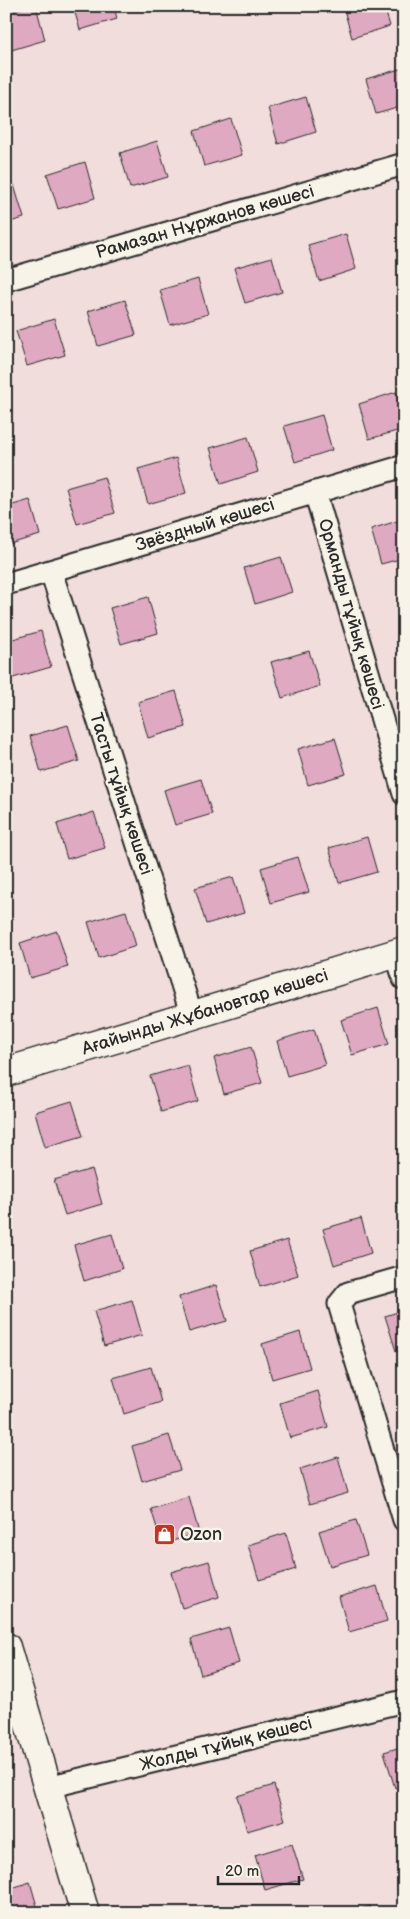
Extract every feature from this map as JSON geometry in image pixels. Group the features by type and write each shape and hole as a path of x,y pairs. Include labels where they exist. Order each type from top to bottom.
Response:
{"street":[{"name":"Рамазан Нұржанов көшесі","path":"6,280 404,164"},
{"name":"Звёздный көшесі","path":"6,584 404,466"},
{"name":"Орманды тұйық көшесі","path":"315,492 404,794"},
{"name":"Тасты тұйық көшесі","path":"51,572 192,1016"},
{"name":"Ағайынды Жұбановтар көшесі","path":"6,1072 400,952"},
{"path":"400,952 404,979"},
{"path":"404,1278 348,1292 339,1304 404,1520"},
{"path":"6,1647 85,1913"},
{"name":"Жолды тұйық көшесі","path":"48,1787 404,1701"}],"building":[{"path":"29,6 36,6 45,40 8,51 6,13"},
{"path":"73,6 114,6 117,19 80,30"},
{"path":"343,6 384,6 390,26 352,38"},
{"path":"403,68 404,106 376,114 366,79"},
{"path":"306,97 316,132 278,144 268,108"},
{"path":"231,119 242,155 204,166 194,131"},
{"path":"157,141 168,177 130,188 120,153"},
{"path":"85,162 95,198 58,209 47,174"},
{"path":"13,182 24,218 6,223 6,184"},
{"path":"346,234 356,269 319,281 308,245"},
{"path":"272,257 282,292 245,303 234,268"},
{"path":"198,279 208,314 170,325 160,290"},
{"path":"125,300 136,335 98,346 88,311"},
{"path":"54,319 65,355 27,366 16,331"},
{"path":"396,392 404,417 404,429 369,439 359,404"},
{"path":"322,415 332,450 295,462 284,426"},
{"path":"248,437 258,472 221,484 210,448"},
{"path":"176,458 186,493 148,504 138,469"},
{"path":"104,477 115,513 77,524 66,488"},
{"path":"30,500 40,535 6,545 6,507"},
{"path":"404,519 404,558 381,564 371,529"},
{"path":"281,557 292,592 255,604 244,568"},
{"path":"148,597 158,633 121,644 110,608"},
{"path":"41,631 51,667 13,678 6,653 6,641"},
{"path":"309,651 320,686 282,698 271,662"},
{"path":"176,691 186,727 148,738 138,702"},
{"path":"68,725 79,761 41,772 30,736"},
{"path":"335,738 346,774 308,785 298,749"},
{"path":"201,779 212,814 175,825 164,790"},
{"path":"94,812 105,848 67,859 57,824"},
{"path":"367,837 377,872 339,883 329,848"},
{"path":"298,857 309,892 271,903 261,868"},
{"path":"233,877 244,913 206,924 195,888"},
{"path":"126,911 136,946 99,958 88,922"},
{"path":"57,931 68,967 30,978 20,943"},
{"path":"378,1008 389,1044 352,1055 341,1020"},
{"path":"314,1029 325,1065 287,1076 277,1041"},
{"path":"251,1047 262,1083 224,1094 214,1058"},
{"path":"188,1065 198,1101 161,1112 150,1076"},
{"path":"72,1101 83,1136 45,1147 35,1112"},
{"path":"92,1169 102,1204 65,1215 54,1180"},
{"path":"404,1206 404,1230 397,1207"},
{"path":"361,1218 371,1253 334,1265 323,1229"},
{"path":"112,1234 122,1269 84,1281 74,1245"},
{"path":"287,1240 298,1275 260,1287 250,1251"},
{"path":"216,1285 227,1321 189,1332 179,1297"},
{"path":"132,1300 142,1335 104,1346 94,1311"},
{"path":"404,1310 404,1349 396,1351 385,1316"},
{"path":"300,1332 310,1368 272,1379 262,1344"},
{"path":"151,1367 161,1402 124,1414 113,1378"},
{"path":"318,1391 328,1427 290,1438 280,1403"},
{"path":"169,1435 180,1470 142,1481 132,1446"},
{"path":"338,1457 348,1493 310,1504 300,1469"},
{"path":"189,1497 199,1533 162,1544 151,1509"},
{"path":"356,1520 367,1555 330,1566 319,1531"},
{"path":"286,1533 296,1569 259,1580 248,1545"},
{"path":"209,1561 219,1597 182,1608 171,1572"},
{"path":"377,1586 387,1621 349,1632 339,1597"},
{"path":"229,1628 239,1663 201,1675 191,1639"},
{"path":"404,1746 404,1785 395,1788 384,1752"},
{"path":"274,1785 285,1820 247,1831 237,1796"},
{"path":"292,1844 303,1879 265,1890 255,1855"},
{"path":"30,1882 39,1913 6,1913 6,1890"},
{"path":"370,1906 372,1913 350,1913"}],"place":[{"name":"Ozon","path":"164,1534"}]}
